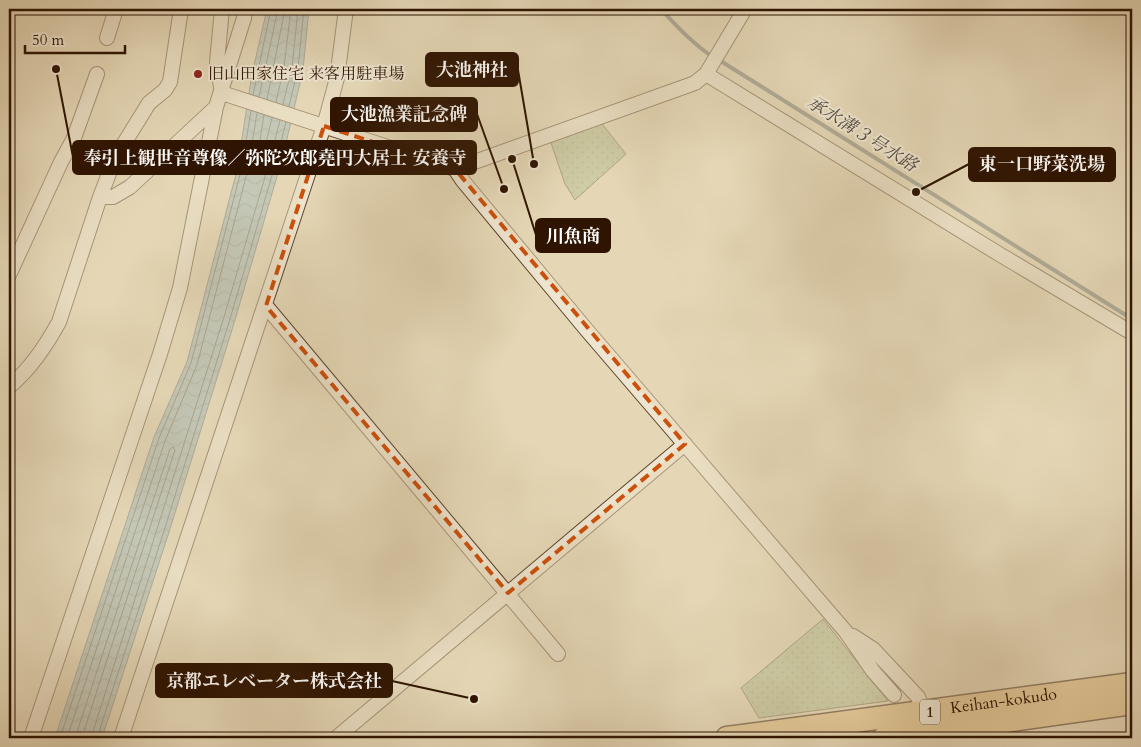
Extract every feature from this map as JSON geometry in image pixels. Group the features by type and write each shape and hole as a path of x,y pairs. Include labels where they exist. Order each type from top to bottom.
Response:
{"highway":[{"name":"Keihan-kokudo","path":"726,738 1132,684"},
{"name":"Keihan-kokudo","path":"884,738 1002,730 1132,703"}],"street":[{"path":"107,38 116,9"},
{"path":"9,387 31,366 59,322 114,158 149,103 165,90 170,82 181,9"},
{"path":"222,9 217,62 227,94"},
{"path":"100,197 113,197 130,187 216,107 227,94 245,9"},
{"path":"121,738 266,306 320,124 337,78 346,9"},
{"path":"227,94 456,169 475,160 695,83 708,71 745,9"},
{"path":"708,71 999,254 1132,332"},
{"path":"9,275 74,138 97,74"},
{"path":"31,738 160,354 180,288 216,107"},
{"path":"456,169 462,181 846,632 873,671 894,695"},
{"path":"266,306 558,654"},
{"path":"336,738 685,444"},
{"path":"846,632 873,649 918,697 924,713"}],"highlighted area":[{"path":"324,126 455,169 685,444 508,593 266,306"}],"green space":[{"path":"599,120 626,154 575,200 565,184 549,137"},
{"path":"823,619 888,701 759,718 741,688"}],"water":[{"path":"267,9 309,9 303,70 283,156 235,320 102,738 55,738 154,437 187,362 237,170 252,74"}],"waterway":[{"name":"承水溝３号水路","path":"661,9 692,41 713,57"},
{"name":"承水溝３号水路","path":"719,60 1132,319"}],"place":[{"name":"奉引上観世音尊像／弥陀次郎堯円大居士 安養寺","path":"56,69"},
{"name":"旧山田家住宅 来客用駐車場","path":"198,74"},
{"name":"川魚商","path":"512,159"},
{"name":"大池神社","path":"534,164"},
{"name":"大池漁業記念碑","path":"504,189"},
{"name":"東一口野菜洗場","path":"916,192"},
{"name":"京都エレベーター株式会社","path":"474,699"}]}
